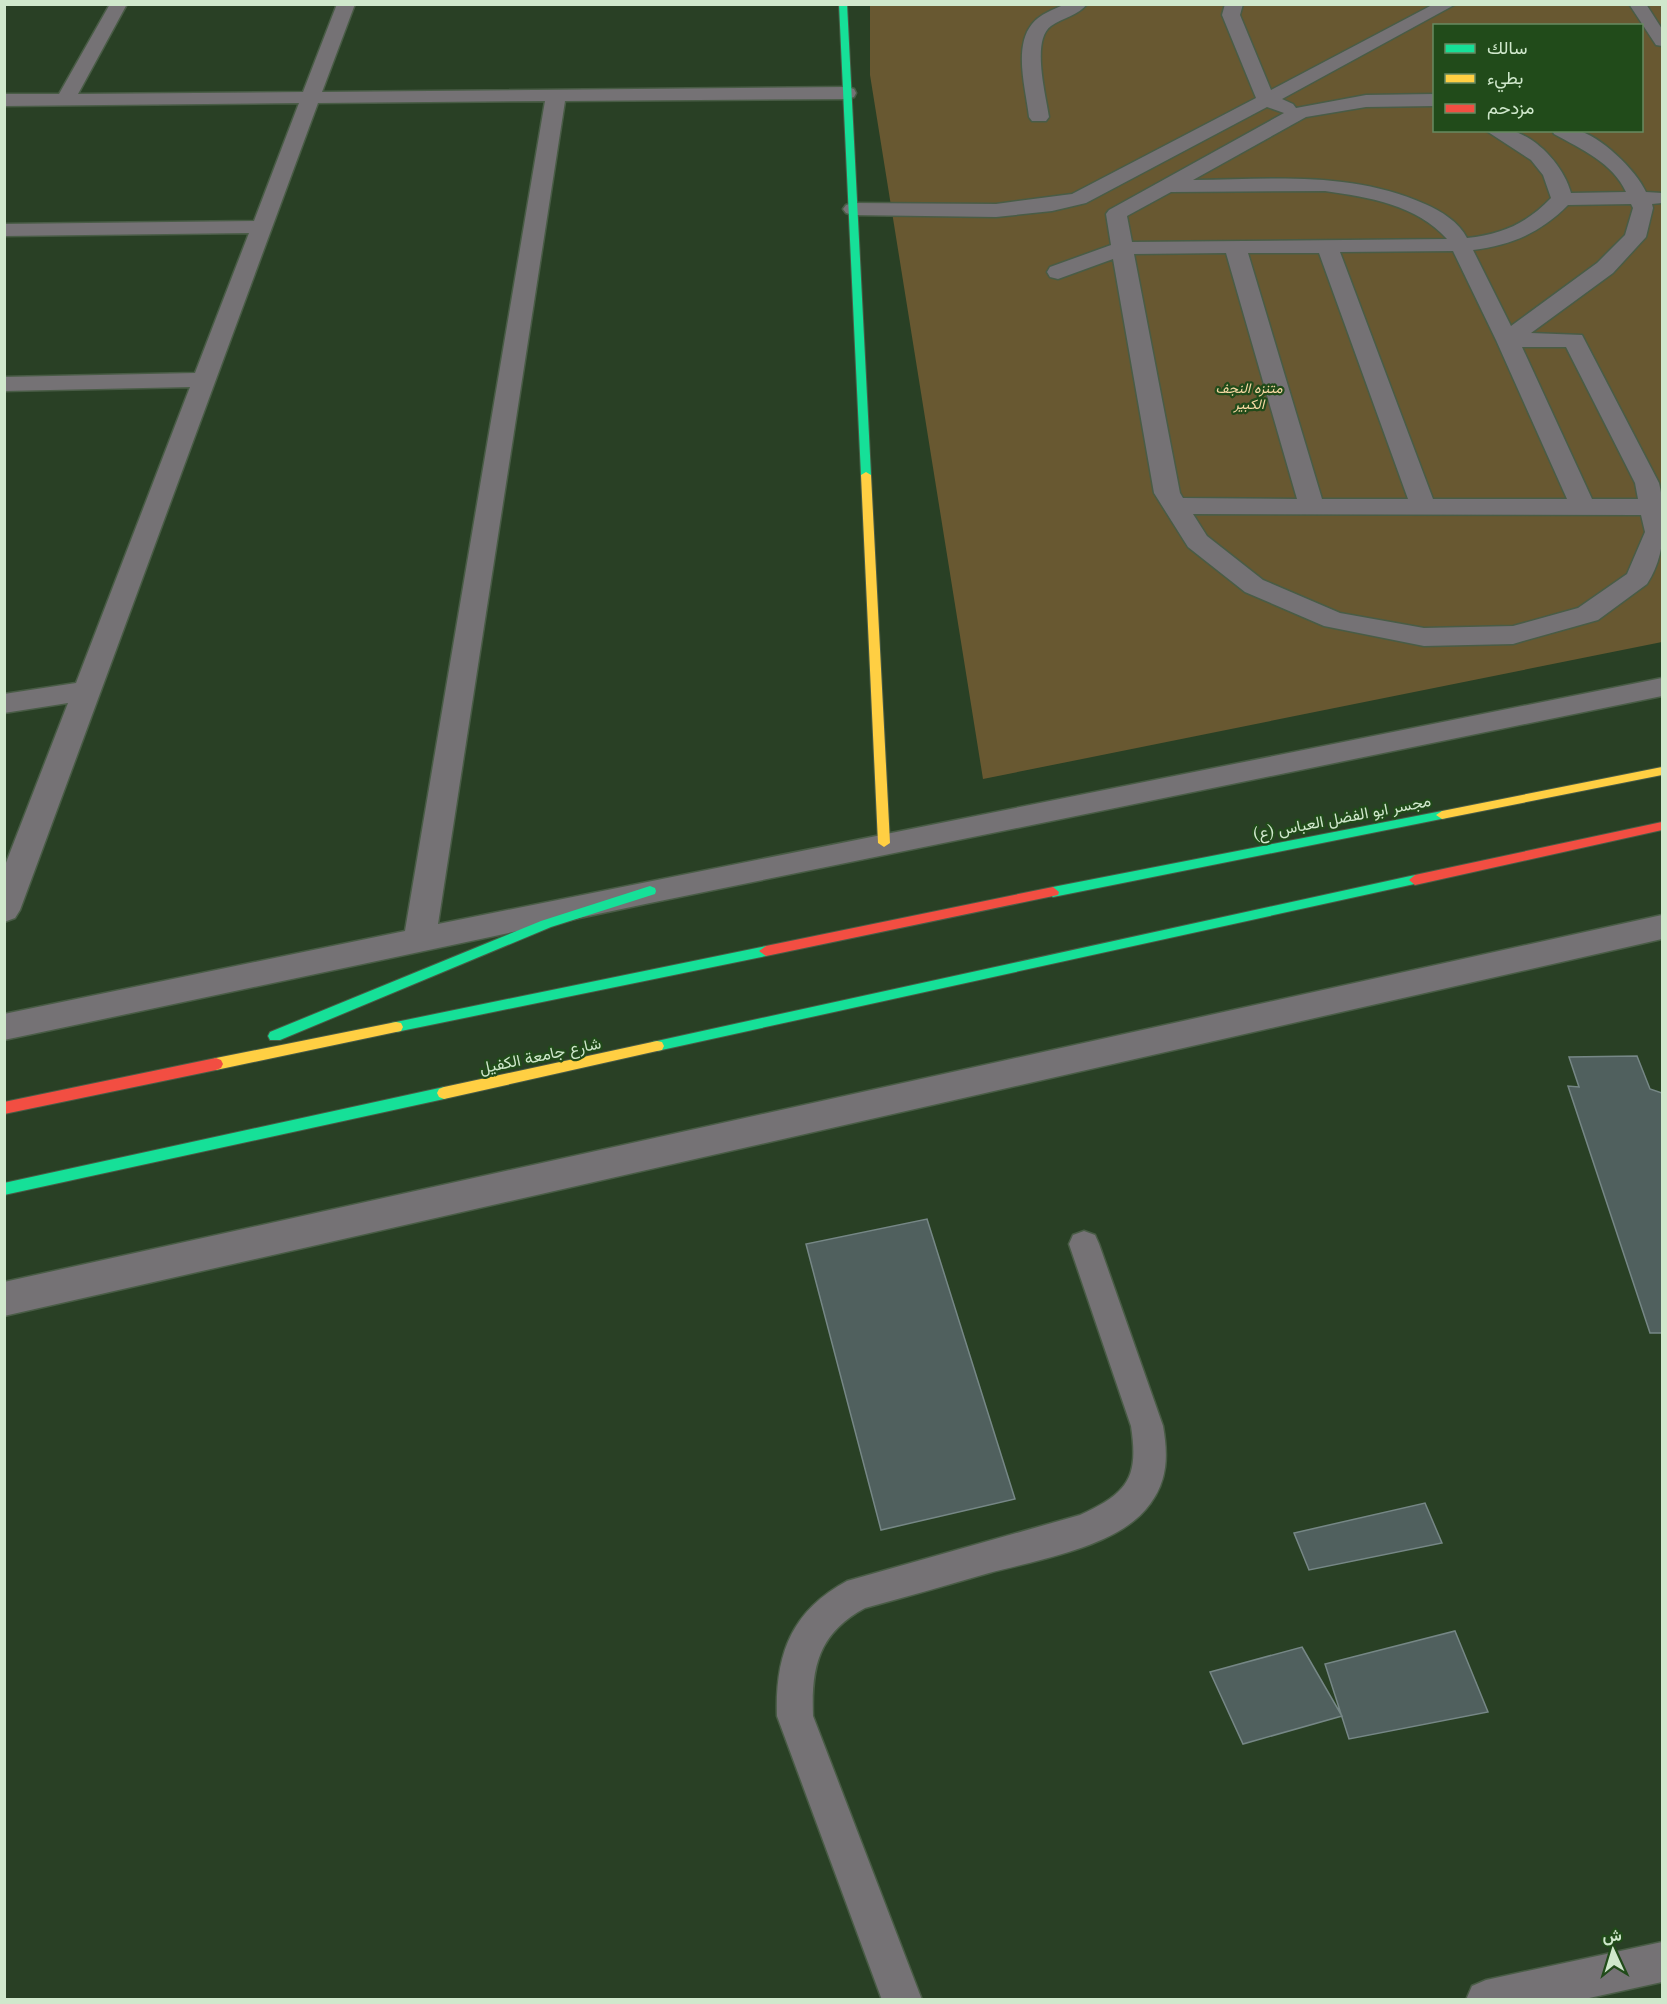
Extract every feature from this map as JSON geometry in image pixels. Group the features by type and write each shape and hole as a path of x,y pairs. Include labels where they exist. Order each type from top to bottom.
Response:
{"main road":[{"path":"843,4 884,843"},
{"name":"مجسر ابو الفضل العباس (ع)","path":"142,1080 1028,897 1662,771"},
{"name":"شارع جامعة الكفيل","path":"4,1189 1662,826"},
{"path":"4,1108 142,1080 266,1040 546,924 650,891"}],"street":[{"path":"64,100 119,4"},
{"path":"4,910 346,4"},
{"path":"1039,117 1031,46 1038,28 1079,4"},
{"path":"1234,4 1231,15 1266,100 1328,124 1383,118 1423,118"},
{"path":"853,209 1020,210 1050,207 1079,199 1448,4"},
{"path":"1637,4 1662,41"},
{"path":"4,100 847,93"},
{"path":"419,941 556,95"},
{"path":"1433,100 1384,98 1331,104 1299,113 1116,214 1167,493 1197,541 1254,586 1334,620 1424,637 1513,635 1588,614 1638,578 1658,532 1647,483 1574,340 1507,340"},
{"path":"1498,132 1528,147 1546,163 1559,182 1562,199"},
{"path":"1507,340 1605,268 1635,237 1643,208 1630,179 1600,151 1565,132"},
{"path":"1168,186 1302,185 1364,190 1399,200 1432,215 1455,234 1507,340 1583,507"},
{"path":"1058,272 1122,248 1460,245 1495,242 1521,232 1545,218 1562,199 1662,198"},
{"path":"4,230 261,227"},
{"path":"1328,246 1423,506"},
{"path":"1235,247 1312,506"},
{"path":"4,384 203,380"},
{"path":"1175,506 1652,507"},
{"path":"4,1027 884,843 1662,687"},
{"path":"4,704 87,690"},
{"path":"4,1299 1662,927"}],"lane":[{"path":"902,2000 795,1716 793,1690 797,1664 810,1634 831,1609 859,1593 1080,1531 1109,1520 1132,1504 1147,1480 1151,1454 1147,1426 1084,1244"},
{"path":"1486,2000 1662,1962"}],"green space":[{"name":"متنزه النجف الكبير","path":"870,5 1662,5 1662,642 983,779 870,75"}],"building":[{"path":"1637,1056 1650,1089 1662,1093 1662,1333 1650,1333 1568,1086 1579,1087 1569,1057"},
{"path":"927,1219 1015,1499 881,1530 806,1244"},
{"path":"1425,1503 1442,1543 1309,1570 1294,1533"},
{"path":"1455,1631 1488,1712 1349,1739 1325,1664"},
{"path":"1302,1647 1342,1716 1243,1744 1210,1672"}],"traffic: fast":[{"path":"843,4 866,475"},
{"path":"1053,892 1442,815"},
{"path":"657,1046 1415,880"},
{"path":"275,1036 546,924 650,891"},
{"path":"396,1027 766,951"},
{"path":"4,1189 444,1093"}],"traffic: slow":[{"path":"866,475 884,843"},
{"path":"1442,815 1662,771"},
{"path":"216,1064 396,1027"},
{"path":"444,1093 657,1046"}],"traffic: jam":[{"path":"1415,880 1662,826"},
{"path":"766,951 1053,892"},
{"path":"4,1108 216,1064"}]}
